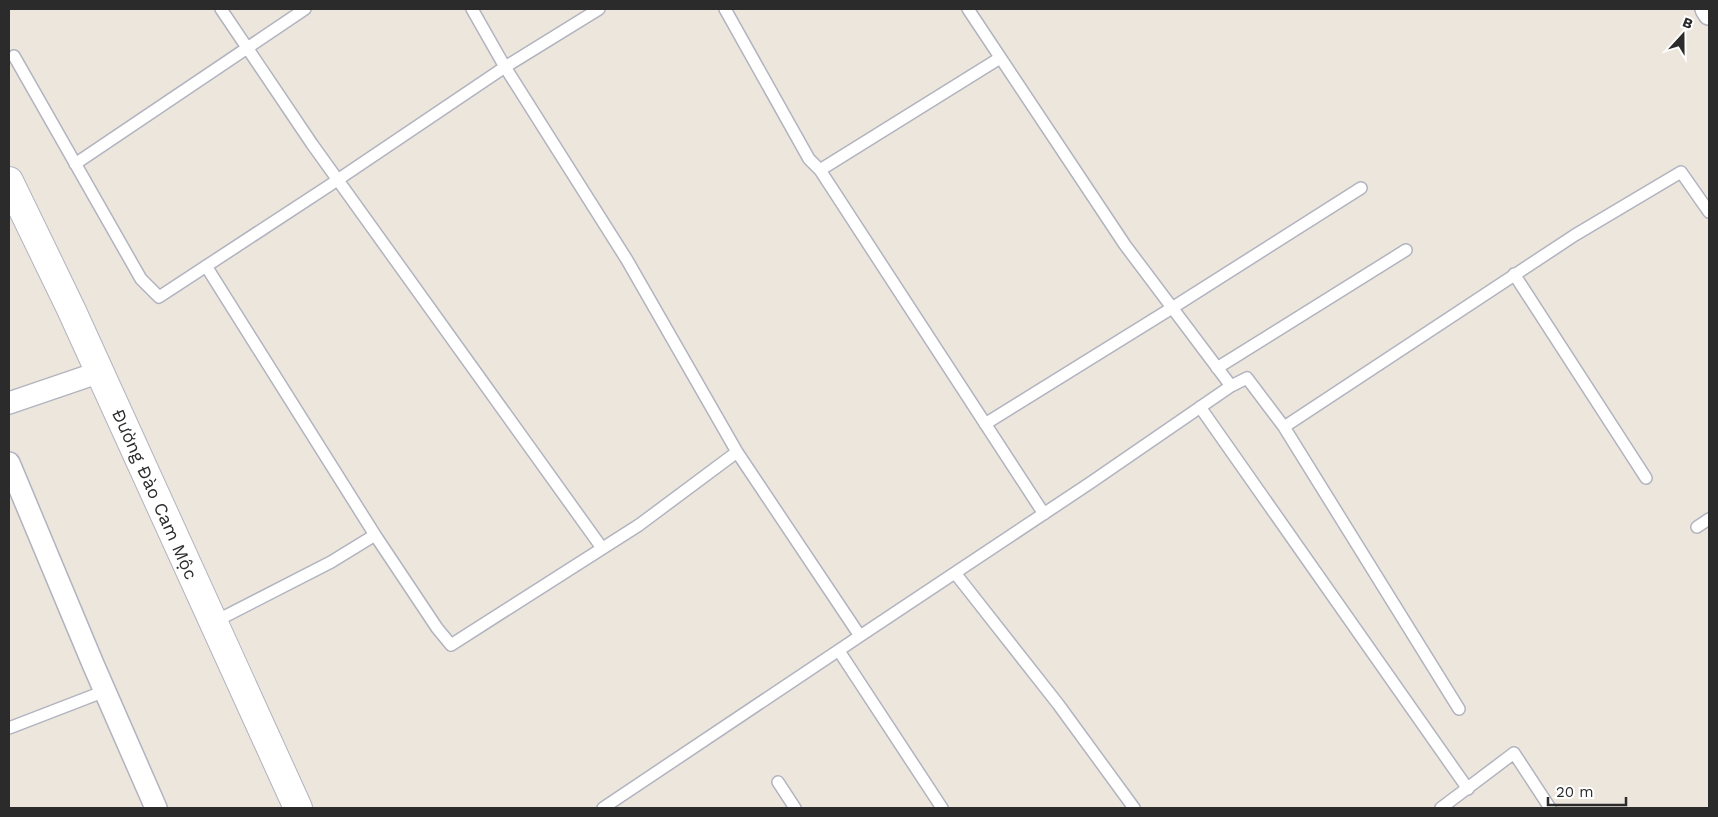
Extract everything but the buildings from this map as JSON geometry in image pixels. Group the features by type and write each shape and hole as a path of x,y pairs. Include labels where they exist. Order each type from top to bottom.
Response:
{"street":[{"path":"1706,9 1709,14"},
{"name":"Đường Đào Cam Mộc","path":"9,181 100,372 298,808"},
{"path":"9,403 100,372"},
{"path":"9,463 104,691 156,808"}],"lane":[{"path":"221,9 312,144 339,179 602,548"},
{"path":"75,164 305,9"},
{"path":"472,9 505,67 627,260 737,452 860,636"},
{"path":"14,56 141,279 159,297 505,67 599,9"},
{"path":"725,9 809,159 820,170 1044,514"},
{"path":"968,9 1125,245 1231,386"},
{"path":"820,170 1000,58"},
{"path":"1284,427 1514,274 1681,172 1709,212"},
{"path":"985,424 1361,188"},
{"path":"1217,368 1406,250"},
{"path":"206,266 375,536 437,628 451,645 639,525 737,452"},
{"path":"1514,274 1646,478"},
{"path":"603,808 1044,514 1231,386 1248,378 1284,427 1460,709"},
{"path":"1200,407 1468,789"},
{"path":"1697,527 1709,519"},
{"path":"214,622 331,562 375,536"},
{"path":"956,573 1058,704 1134,808"},
{"path":"839,651 942,808"},
{"path":"9,728 104,691"},
{"path":"1440,808 1514,753 1550,808"},
{"path":"778,782 795,808"}]}
